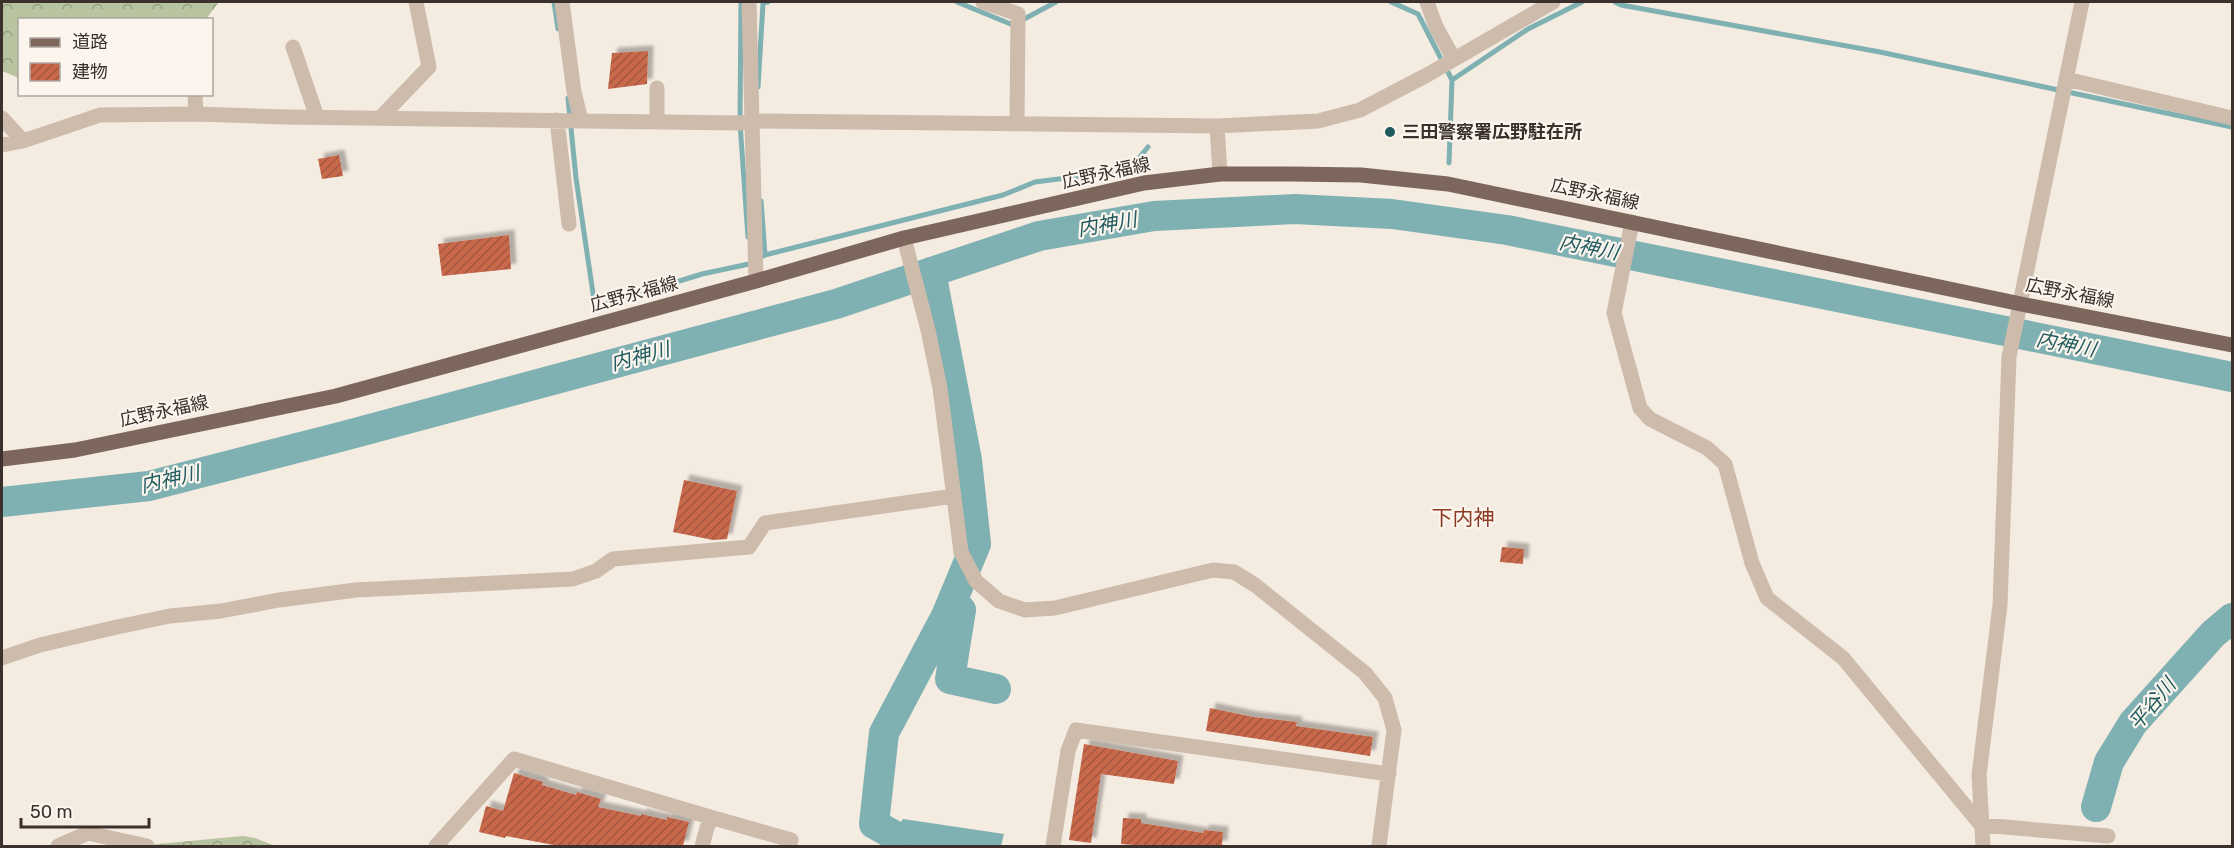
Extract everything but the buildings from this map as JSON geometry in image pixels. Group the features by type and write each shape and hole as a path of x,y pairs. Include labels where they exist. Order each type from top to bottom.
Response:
{"main road":[{"name":"広野永福線","path":"2,459 75,450 336,396 756,281 1144,183 1220,174 1361,175 1448,184 2021,304 2232,345"}],"street":[{"path":"381,117 429,67 416,2"},
{"path":"562,2 574,92 581,120"},
{"path":"749,2 756,281"},
{"path":"982,2 1018,8 1017,123"},
{"path":"1427,2 1436,27 1454,59"},
{"path":"2,146 100,115 196,114 740,123 751,121 1217,126 1318,121 1360,110 1553,2"},
{"path":"1983,846 1979,775 2000,605 2009,357 2082,2"},
{"path":"293,47 317,117"},
{"path":"2066,79 2232,118"},
{"path":"657,88 657,121"},
{"path":"195,96 196,114"},
{"path":"2,117 23,141"},
{"path":"556,120 569,224"},
{"path":"1217,126 1220,174"},
{"path":"1632,222 1614,313 1640,408 1650,419 1707,448 1725,464 1752,563 1767,598 1843,658 1981,825 2108,836"},
{"path":"905,244 928,330 940,388 962,552 976,581 999,601 1025,610 1055,608 1213,570 1234,572 1255,585 1365,673 1385,698 1394,730 1379,846"},
{"path":"2,658 40,645 117,627 170,616 221,611 279,600 356,590 573,579 596,571 613,559 749,548 765,523 954,496"},
{"path":"1053,846 1068,751 1076,730 1389,774"},
{"path":"440,846 514,759 791,840 789,846"},
{"path":"702,846 710,817"},
{"path":"58,846 88,833 147,846"}],"green space":[{"path":"2,2 219,2 207,18 18,18 18,78 2,71"},
{"path":"243,836 275,846 147,845"}],"water":[{"path":"903,819 1004,834 1001,846 889,846 892,834"}],"waterway":[{"path":"554,2 558,29"},
{"path":"741,2 740,123 748,237"},
{"path":"758,87 763,3 768,2"},
{"path":"957,2 1013,25 1056,2"},
{"path":"1391,2 1418,14 1452,80 1449,163"},
{"path":"1452,80 1528,29 1582,2"},
{"path":"1615,2 1621,5 1880,52 2232,127"},
{"path":"568,98 576,178 595,307 702,274 749,264 765,255 1003,195 1035,182 1129,170 1148,147"},
{"path":"761,201 765,255"},
{"name":"内神川","path":"2,502 149,486 836,304 1039,236 1154,216 1295,209 1392,214 1507,230 2232,377"},
{"path":"892,834 874,824 884,733 946,616 976,544 967,460 931,272"},
{"path":"956,604 961,610 950,679 996,689"},
{"name":"平谷川","path":"2096,807 2109,762 2133,723 2213,634 2232,618"}],"place":[{"name":"三田警察署広野駐在所","path":"1390,132"}],"district":[{"name":"下内神","path":"1463,518"}]}
